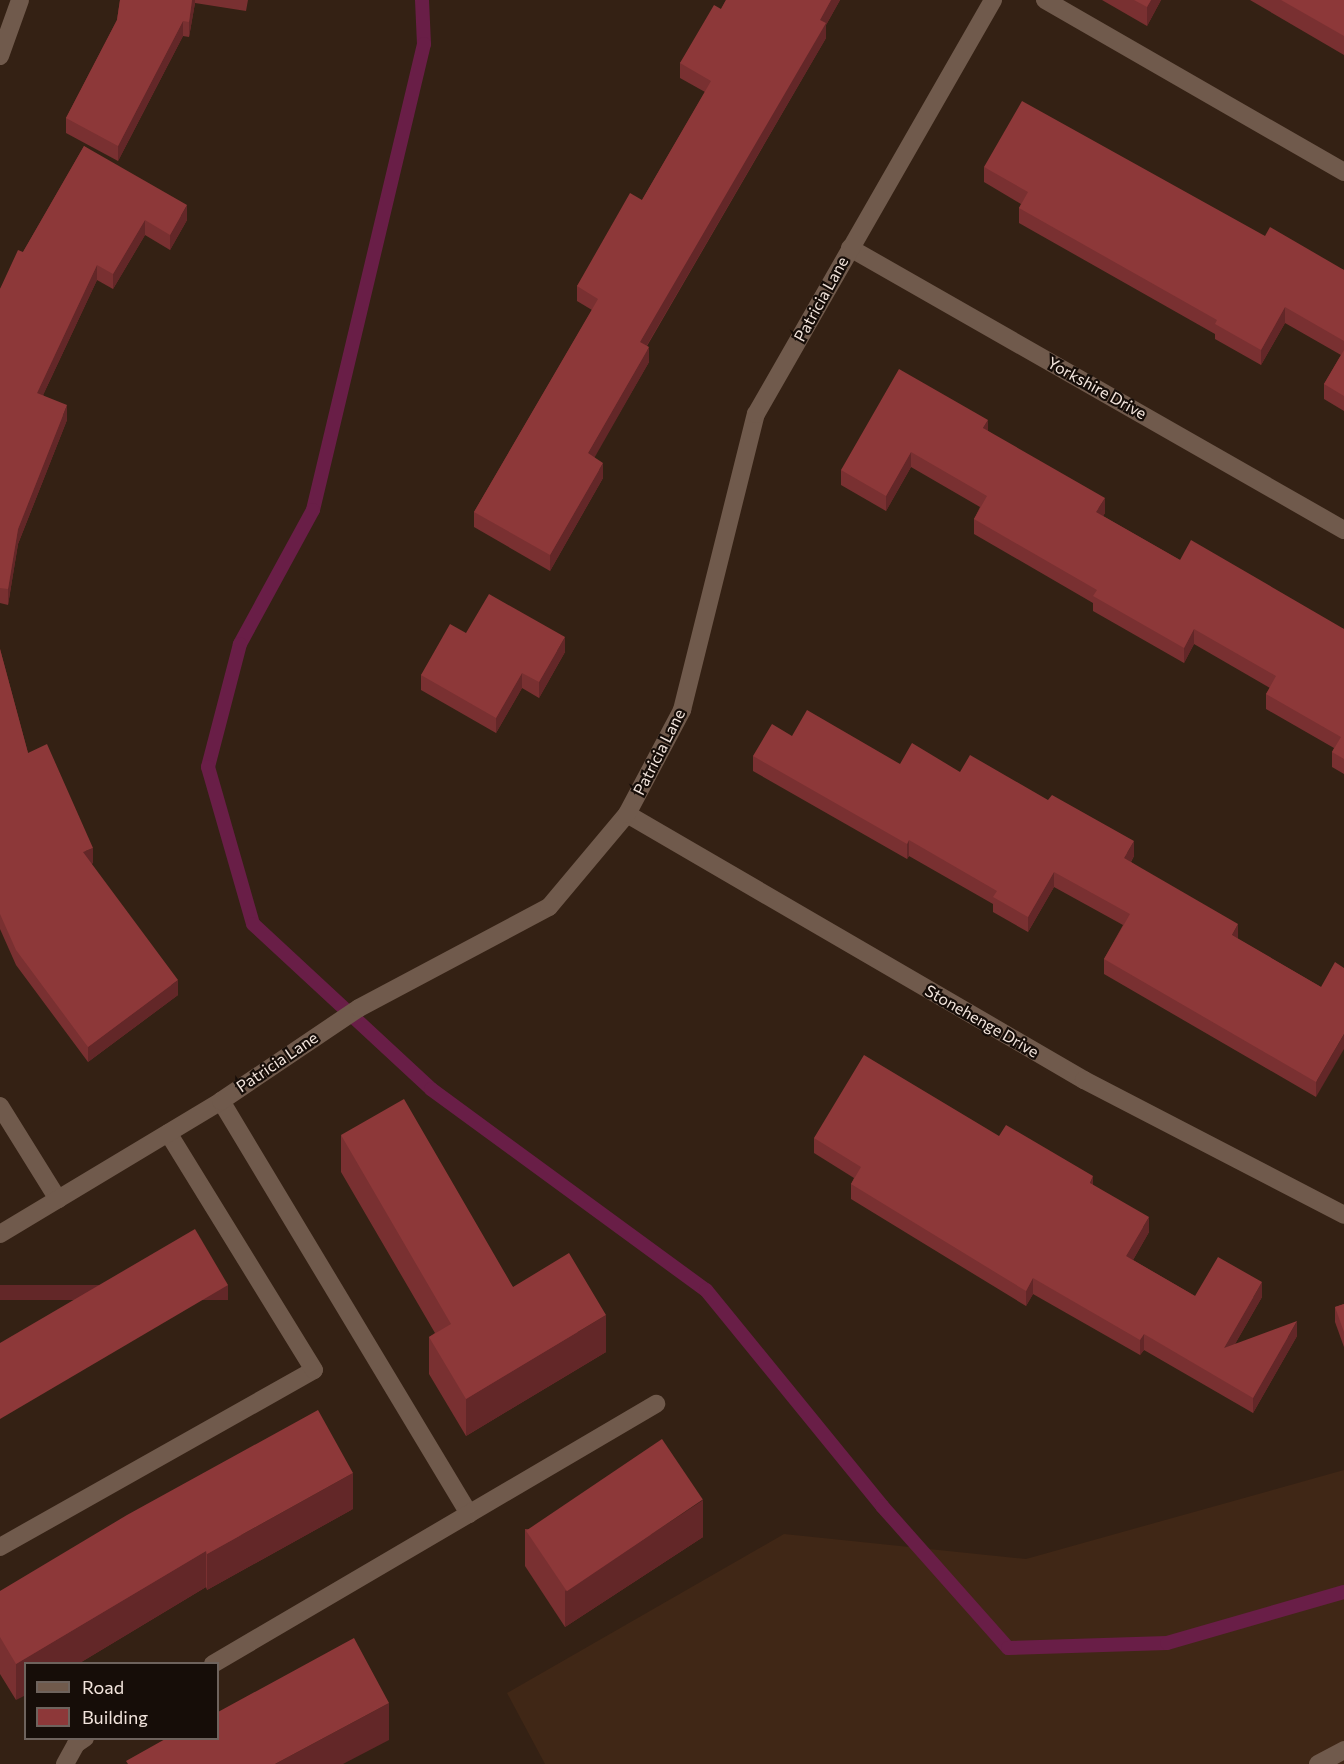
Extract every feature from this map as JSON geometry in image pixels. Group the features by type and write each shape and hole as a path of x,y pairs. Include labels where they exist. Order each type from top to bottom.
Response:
{"street":[{"path":"0,56 20,0"},
{"name":"Patricia Lane","path":"0,1234 220,1101 359,1008 549,907 627,814 682,710 756,414 993,0"},
{"path":"1045,0 1344,172"},
{"name":"Yorkshire Drive","path":"850,248 1344,530"},
{"name":"Stonehenge Drive","path":"627,814 1084,1080 1344,1215"},
{"path":"220,1101 469,1514"},
{"path":"0,1106 58,1199"},
{"path":"0,1547 314,1370 168,1133"},
{"path":"216,1662 656,1404"},
{"path":"65,1764 76,1744 82,1740"},
{"path":"1318,1764 1344,1750"}],"shaded area":[{"path":"1344,1470 1344,1764 545,1764 507,1693 784,1534 1026,1559"}],"building":[{"path":"120,0 192,0 189,22 183,21 118,146 66,118 117,20"},
{"path":"726,0 831,0 820,20 826,23 640,342 649,347 588,453 603,463 550,555 474,512 598,299 577,286 630,193 642,200 711,81 680,63 714,5 721,9"},
{"path":"1134,0 1151,0 1147,7"},
{"path":"1281,0 1344,0 1344,36"},
{"path":"1022,101 1265,236 1270,227 1344,270 1344,341 1285,307 1261,350 1215,324 1217,320 1019,208 1028,192 984,167"},
{"path":"84,146 187,205 170,235 145,220 113,274 97,265 37,393 67,405 18,529 8,589 0,588 0,289 18,250 23,252"},
{"path":"1344,350 1344,396 1324,384"},
{"path":"899,369 988,420 983,428 1105,498 1096,512 1180,560 1191,540 1344,629 1344,759 1332,752 1341,737 1266,694 1276,676 1194,629 1184,648 1093,596 1097,590 974,519 987,496 911,452 886,496 841,470"},
{"path":"489,594 565,637 539,682 522,673 496,718 421,675 450,624 466,633"},
{"path":"0,649 28,753 47,744 93,848 83,852 178,980 88,1047 16,950 0,914"},
{"path":"807,710 900,764 912,743 960,772 970,755 1048,800 1052,795 1134,841 1124,858 1238,924 1232,935 1321,987 1335,962 1344,968 1344,1034 1316,1082 1104,959 1130,914 1054,872 1028,917 993,897 997,891 909,840 907,844 753,756 772,724 792,736"},
{"path":"864,1055 999,1136 1006,1125 1093,1176 1090,1183 1149,1217 1126,1256 1195,1296 1218,1257 1262,1282 1224,1348 1297,1321 1253,1398 1144,1334 1140,1340 1033,1278 1026,1291 851,1184 861,1167 814,1138"},
{"path":"404,1099 513,1287 569,1253 606,1315 466,1399 429,1337 451,1324 341,1135"},
{"path":"195,1229 228,1285 0,1419 0,1343"},
{"path":"1344,1304 1344,1332 1335,1307"},
{"path":"318,1410 353,1473 207,1554 206,1551 16,1664 0,1637 0,1591 127,1515"},
{"path":"662,1439 703,1500 567,1591 526,1531"},
{"path":"354,1638 389,1703 275,1764 128,1764 126,1761 163,1740 219,1740 219,1711"}],"waterway":[{"path":"422,0 424,44 313,510 240,644 208,767 253,924 431,1089 706,1290 882,1506 1008,1648 1167,1643 1344,1592"}]}
